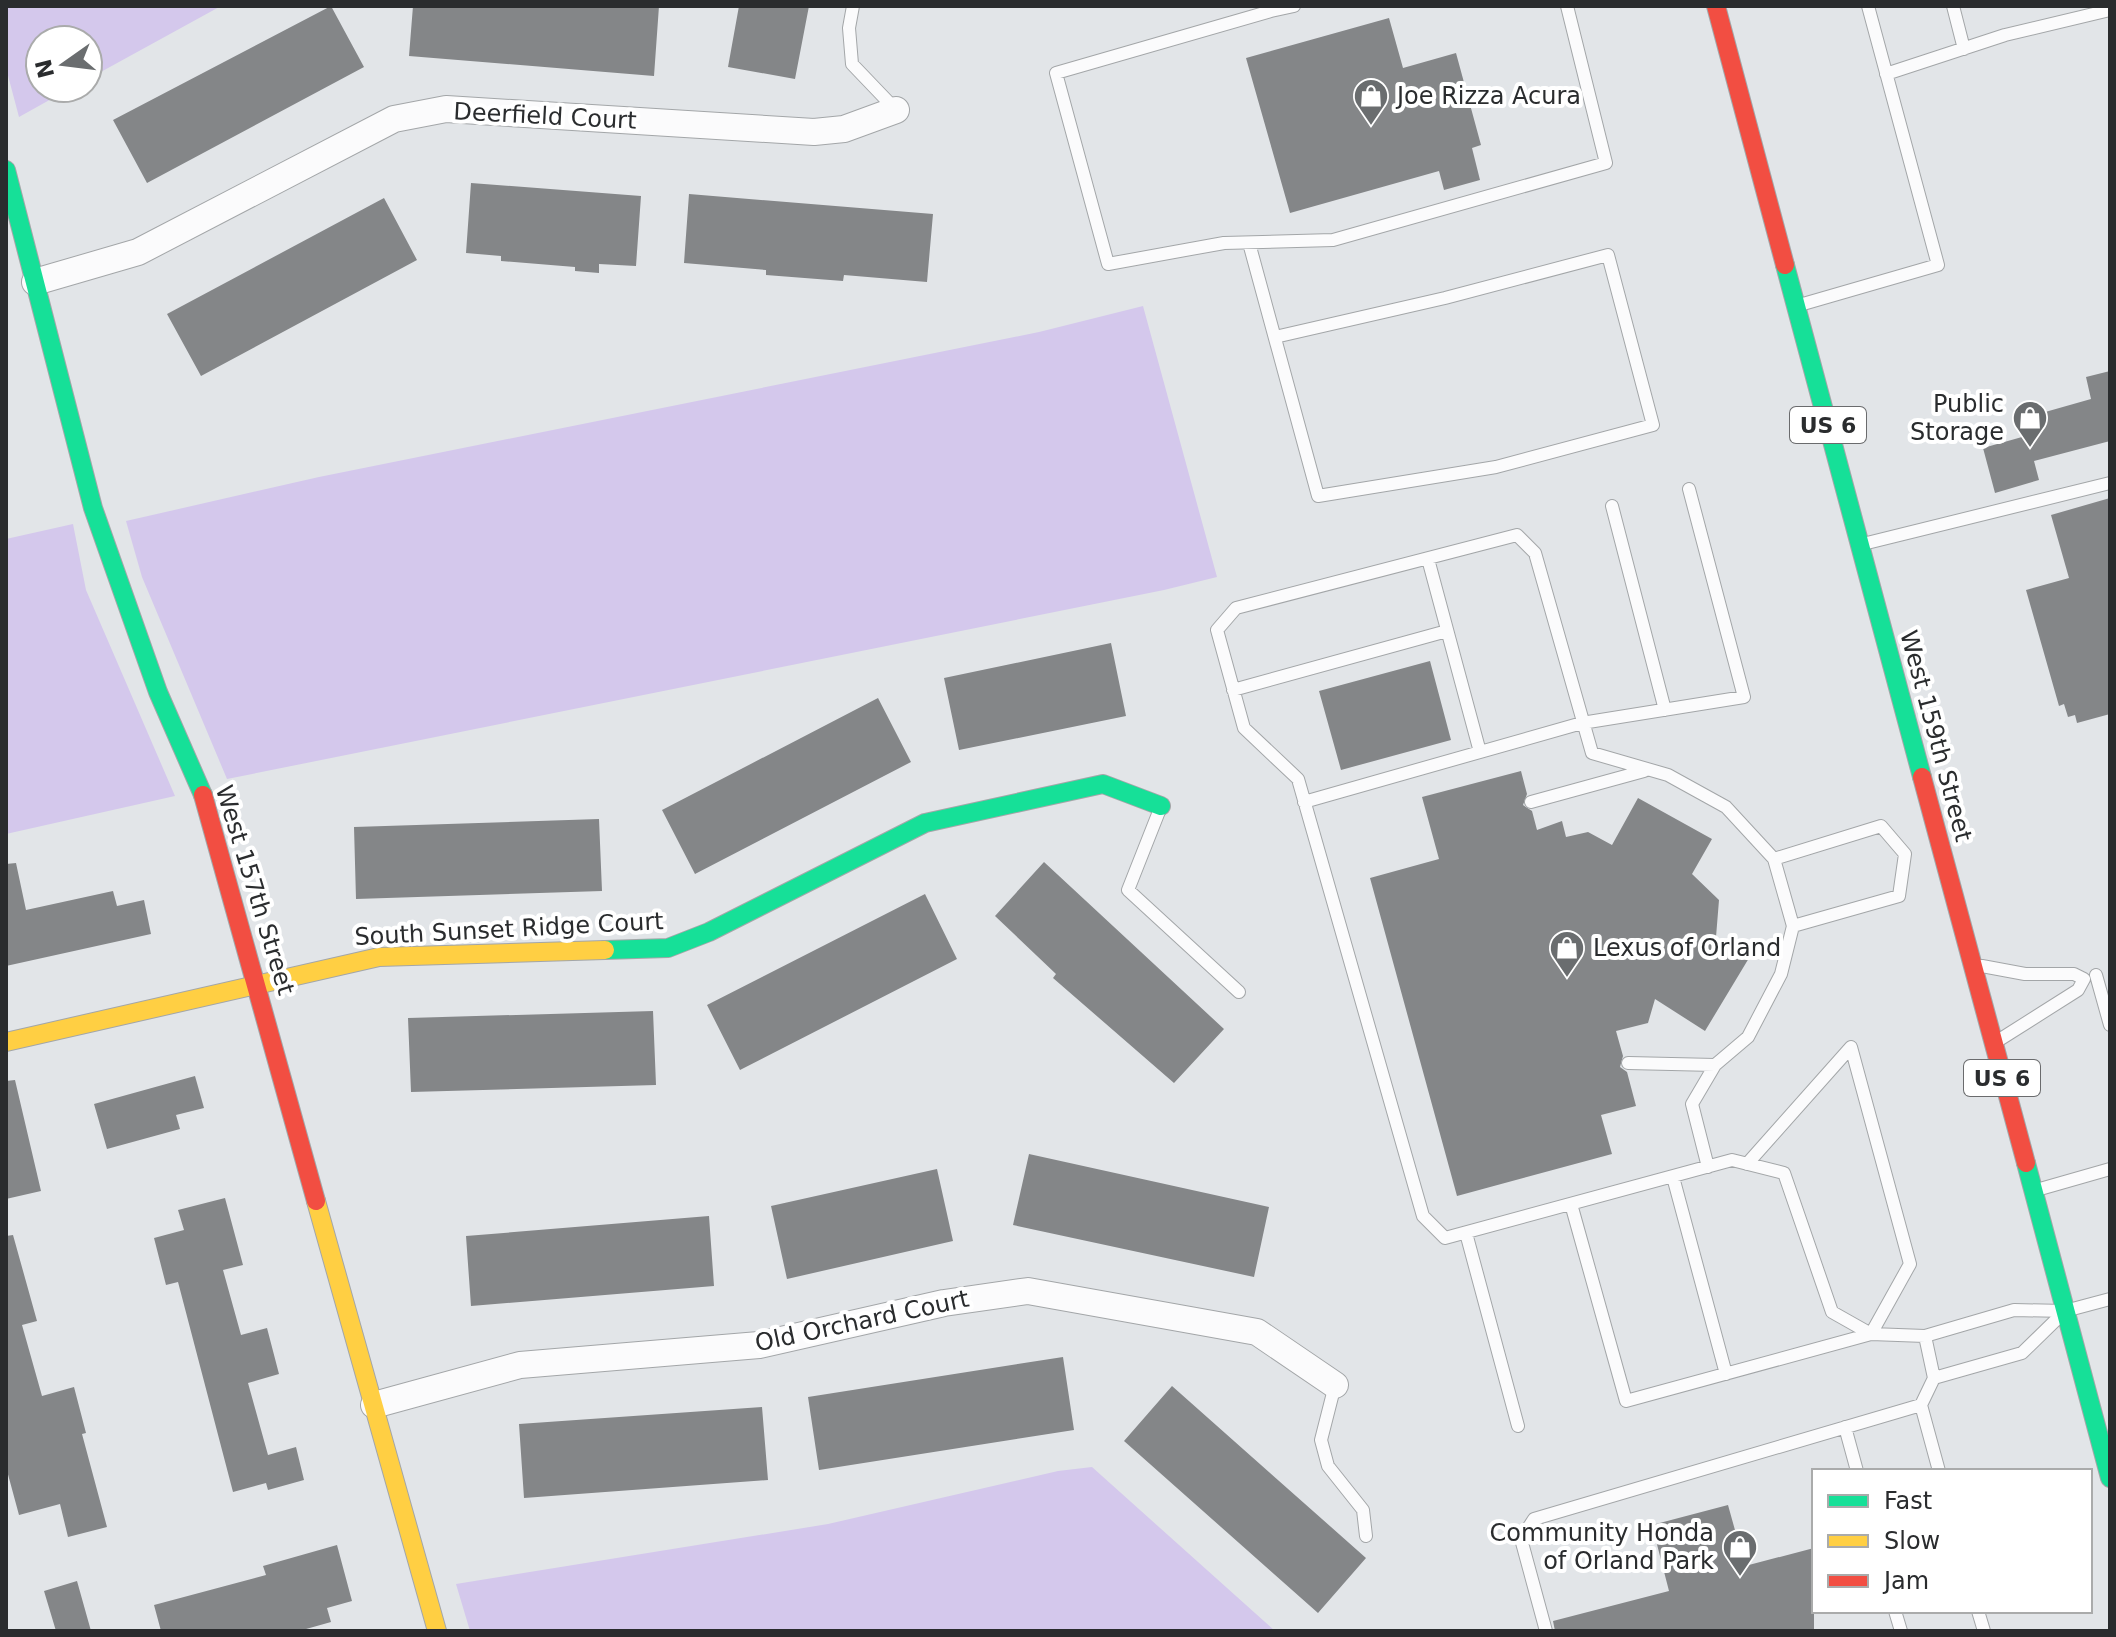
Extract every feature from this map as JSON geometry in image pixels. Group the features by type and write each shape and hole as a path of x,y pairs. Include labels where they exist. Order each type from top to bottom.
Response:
{"street":[{"name":"West 159th Street","path":"1716,6 1860,544 1929,847 1972,964 2110,1478"},
{"name":"Deerfield Court","path":"35,282 138,252 394,119 446,109 814,132 844,129 896,110"},
{"name":"West 157th Street","path":"6,170 93,508 158,692 202,793 259,985 437,1631"},
{"name":"South Sunset Ridge Court","path":"6,1042 379,957 668,948 709,932 925,823 1022,799 1103,784 1161,806"},
{"name":"Old Orchard Court","path":"374,1405 520,1365 759,1345 944,1303 1028,1291 1257,1332 1335,1385"}],"lane":[{"path":"853,6 849,28 852,64 896,110"},
{"path":"1294,6 1270,9 1056,73 1108,264 1224,243 1333,240 1606,163 1567,6"},
{"path":"1796,306 1938,265 1868,6"},
{"path":"1953,6 1964,49"},
{"path":"1886,74 1964,49 2110,10"},
{"path":"1249,243 1318,496 1496,467 1653,425 1608,255 1445,298 1275,337"},
{"path":"1860,544 2110,483"},
{"path":"1304,802 1582,723 1744,697 1689,489"},
{"path":"1612,506 1665,710"},
{"path":"1708,1167 1692,1104 1715,1065 1748,1037 1781,974 1793,926 1774,859 1726,807 1668,775 1592,753 1535,553 1517,535 1236,608 1217,630 1244,728 1298,779 1423,1216 1445,1238 1673,1177 1708,1167 1732,1160 1784,1173 1832,1312 1871,1334"},
{"path":"1428,559 1480,752"},
{"path":"1233,690 1447,631"},
{"path":"1531,802 1646,770"},
{"path":"1161,806 1128,890 1239,992"},
{"path":"1774,859 1881,826 1905,854 1899,896 1793,926"},
{"path":"1905,854 1929,847"},
{"path":"1972,964 2025,974 2090,977 2110,971"},
{"path":"2090,977 2110,1025"},
{"path":"1993,1043 2078,990 2090,977"},
{"path":"1747,1164 1851,1047 1910,1264 1871,1334"},
{"path":"1628,1063 1715,1065"},
{"path":"2033,1191 2110,1169"},
{"path":"1673,1177 1726,1374"},
{"path":"1571,1204 1626,1401 1871,1334 1925,1336 2014,1310 2065,1311 2110,1299"},
{"path":"1466,1233 1518,1426"},
{"path":"1934,1378 2022,1353 2065,1311"},
{"path":"1925,1336 1934,1378 1921,1405 1938,1469"},
{"path":"1335,1385 1321,1440 1328,1466 1363,1510 1366,1536"},
{"path":"1546,1631 1521,1539 1534,1519 1921,1405"},
{"path":"1845,1427 1856,1469"}],"shaded area":[{"path":"6,6 221,6 104,70 104,24 24,24 24,104 42,104 19,117 6,68"},
{"path":"1143,306 1217,577 1164,590 227,779 142,577 126,521 319,477 1039,332"},
{"path":"73,524 86,590 175,796 6,834 6,539"},
{"path":"1092,1467 1275,1631 470,1631 456,1584 828,1524 1058,1471"}],"building":[{"path":"331,6 364,67 147,183 113,120"},
{"path":"413,6 659,6 654,76 409,56"},
{"path":"739,6 809,6 795,79 728,67"},
{"name":"Joe Rizza Acura","path":"1389,18 1403,68 1456,53 1481,145 1472,148 1480,180 1444,190 1439,171 1290,213 1246,58"},
{"path":"471,183 641,196 636,266 599,264 599,273 575,271 575,267 501,261 501,256 466,253"},
{"path":"689,194 933,214 927,282 844,275 843,281 766,275 766,270 684,263"},
{"path":"384,198 417,260 201,376 167,314"},
{"name":"Public Storage","path":"2110,371 2110,441 2034,461 2039,480 1995,493 1983,448 2022,437 2017,420 2091,399 2086,377"},
{"path":"2110,498 2110,714 2077,723 2075,715 2068,717 2064,704 2059,706 2026,590 2069,578 2051,515"},
{"path":"1111,643 1126,716 959,750 944,678"},
{"path":"1430,661 1451,740 1341,770 1319,691"},
{"path":"878,698 911,762 695,874 662,810"},
{"name":"Lexus of Orland","path":"1521,771 1527,794 1523,805 1532,811 1537,830 1562,821 1566,837 1588,832 1612,845 1638,798 1712,839 1692,874 1719,900 1716,937 1749,958 1705,1031 1655,999 1648,1023 1616,1031 1623,1056 1620,1067 1627,1072 1636,1106 1601,1115 1612,1154 1457,1196 1370,878 1439,859 1422,797"},
{"path":"599,819 602,891 356,899 354,827"},
{"path":"1044,862 1224,1029 1174,1083 1053,978 1056,974 995,916"},
{"path":"16,863 26,910 113,891 117,906 144,900 151,934 6,966 6,864"},
{"path":"925,894 957,959 740,1070 707,1005"},
{"path":"653,1011 656,1085 411,1092 408,1018"},
{"path":"195,1076 204,1108 176,1115 180,1129 107,1149 94,1104"},
{"path":"15,1080 41,1191 6,1199 6,1081"},
{"path":"1029,1154 1269,1207 1254,1277 1013,1225"},
{"path":"937,1169 953,1241 787,1279 771,1206"},
{"path":"225,1198 243,1265 223,1270 241,1335 267,1328 279,1374 248,1383 268,1455 296,1447 304,1480 268,1490 266,1483 233,1492 178,1282 166,1285 154,1238 184,1230 178,1210"},
{"path":"709,1216 714,1286 471,1306 466,1236"},
{"path":"13,1235 37,1321 22,1325 42,1396 74,1387 86,1433 82,1434 107,1527 68,1537 60,1504 19,1515 6,1467 6,1236"},
{"path":"1063,1357 1074,1430 819,1470 808,1397"},
{"path":"1172,1386 1366,1558 1318,1613 1124,1441"},
{"path":"762,1407 768,1480 524,1498 519,1424"},
{"name":"Community Honda of Orland Park","path":"1728,1505 1745,1566 1812,1549 1814,1631 1555,1631 1553,1621 1669,1591 1652,1525"},
{"path":"337,1545 352,1601 327,1608 331,1622 299,1631 161,1631 154,1605 266,1575 263,1566"},
{"path":"77,1581 91,1631 56,1631 44,1591"}],"traffic: fast":[{"path":"6,170 93,508 158,692 203,795"},
{"path":"1785,265 1922,777"},
{"path":"605,950 668,948 709,932 925,823 1103,784 1161,806"},
{"path":"2026,1163 2110,1478"}],"traffic: slow":[{"path":"6,1042 379,957 605,950"},
{"path":"316,1201 437,1631"}],"traffic: jam":[{"path":"1716,6 1785,265"},
{"path":"1922,777 2026,1163"},
{"path":"203,795 316,1201"}],"place":[{"name":"Joe Rizza Acura","path":"1371,127"},
{"name":"Public Storage","path":"2030,449"},
{"name":"Lexus of Orland","path":"1567,979"},
{"name":"Community Honda of Orland Park","path":"1740,1578"}]}
